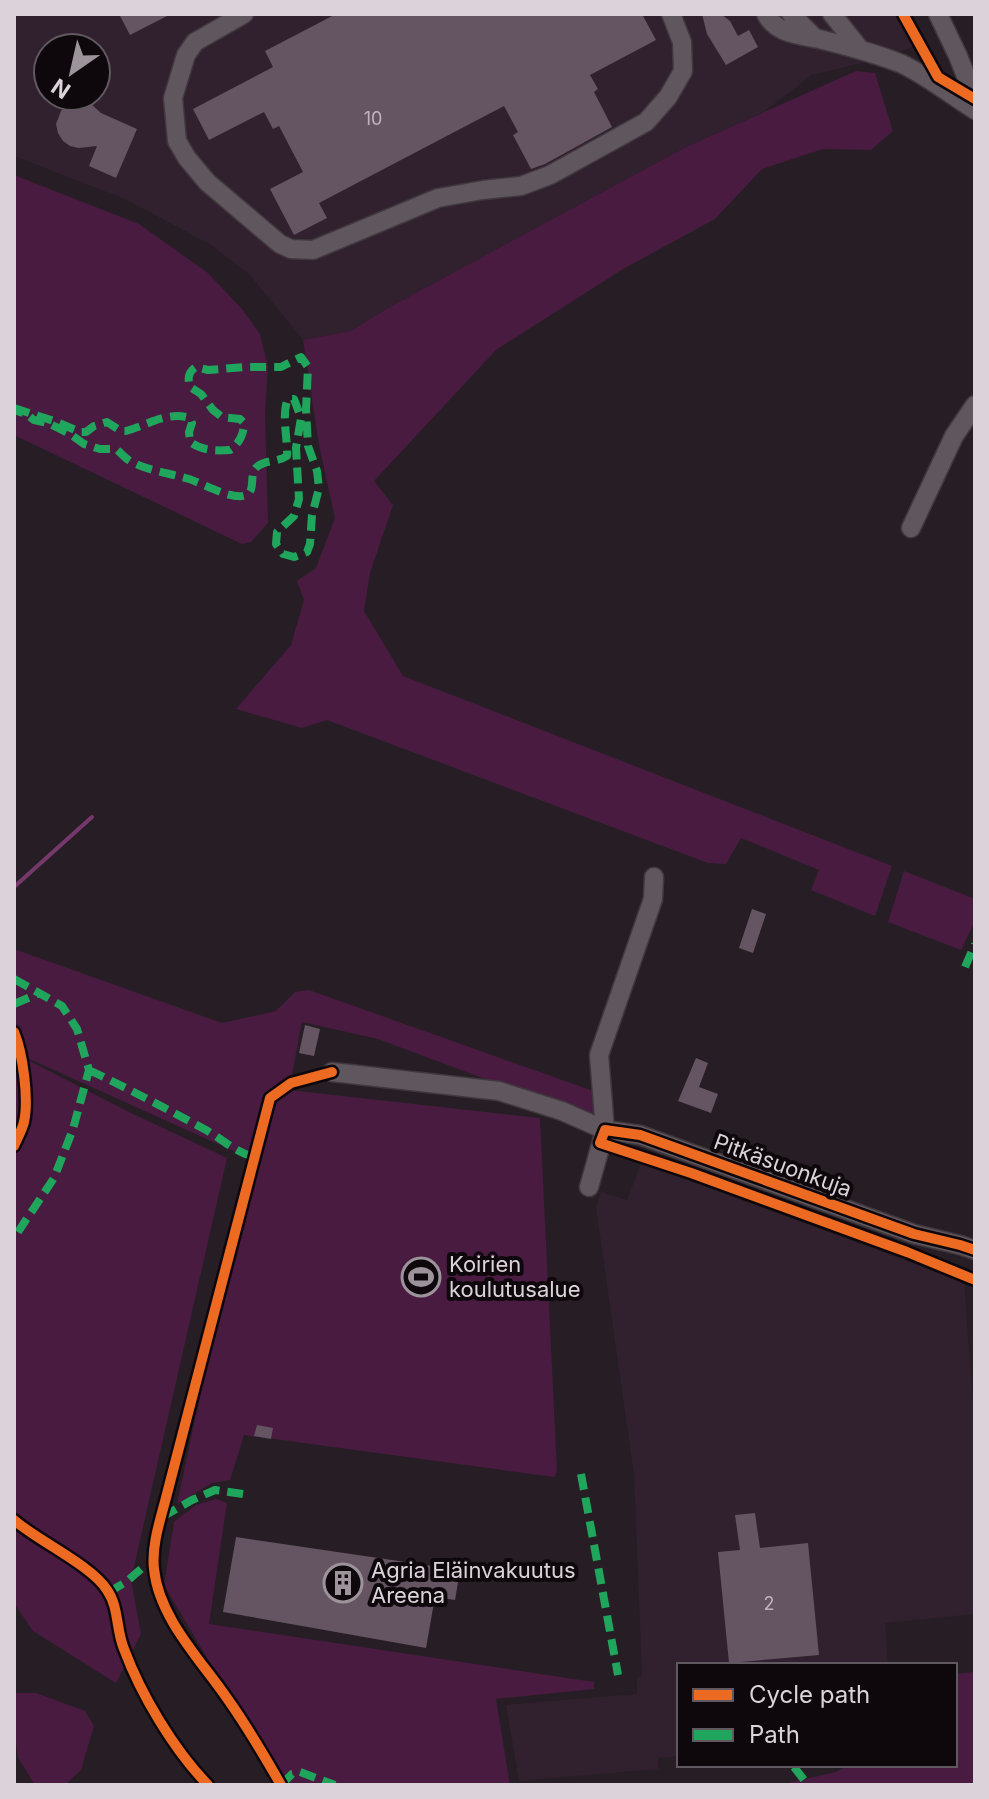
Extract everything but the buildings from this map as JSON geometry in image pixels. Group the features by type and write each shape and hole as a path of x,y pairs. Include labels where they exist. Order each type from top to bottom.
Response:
{"street":[{"path":"244,14 195,42 186,55 173,98 177,141 207,182 280,244 291,249 313,250 438,198 521,186 550,175 646,122 668,97 683,71 682,42 671,14"},
{"path":"766,14 792,35 860,49 903,65 975,110"},
{"path":"791,14 815,38"},
{"path":"832,14 860,49"},
{"path":"938,14 975,99"},
{"path":"911,528 954,436 975,405"},
{"path":"589,1187 602,1137 599,1055 653,899 654,877"},
{"name":"Pitkäsuonkuja","path":"332,1072 499,1091 562,1111 602,1137 640,1135 914,1234 970,1244"}],"shaded area":[{"path":"14,14 910,14 925,42 887,57 812,75 764,112 686,147 386,309 351,331 303,340 249,274 211,245 127,200 14,156"},
{"path":"856,71 875,73 893,131 871,150 823,149 762,169 715,219 623,269 496,350 374,481 393,505 370,573 364,611 403,676 892,866 875,916 811,890 819,870 741,838 726,864 708,863 327,720 302,728 236,709 291,645 304,600 297,581 316,568 335,518 319,445 303,340 351,331 386,309 686,147"},
{"path":"14,175 139,224 208,273 241,308 260,334 268,367 265,411 268,523 251,542 242,544 14,435"},
{"path":"904,871 975,899 975,921 961,950 888,922"},
{"name":"Koirien koulutusalue","path":"14,949 222,1023 276,1011 295,992 309,990 596,1092 598,1116 563,1108 378,1039 302,1022 289,1090 540,1118 557,1472 554,1477 244,1435 230,1480 212,1483 177,1504 251,1159 14,1052"},
{"path":"14,1053 227,1158 131,1580 141,1634 116,1683 33,1631 14,1603"},
{"path":"641,1163 964,1282 975,1427 975,1614 885,1623 888,1663 677,1663 677,1756 658,1758 658,1769 519,1781 506,1705 637,1694 637,1677 642,1676 634,1475 596,1208 601,1192 627,1200"},
{"path":"216,1499 227,1503 209,1624 594,1682 594,1689 496,1699 510,1785 282,1785 164,1585 174,1522 196,1505"},
{"path":"975,1672 975,1785 779,1785 846,1767 957,1767 957,1674"},
{"path":"14,1693 36,1693 85,1711 94,1726 81,1770 65,1785 35,1785 18,1758"}],"waterway":[{"path":"14,887 92,817"}],"marked path":[{"path":"14,408 80,432 107,422 126,431 165,417 182,416 190,418 192,423 190,442 204,449 230,450 241,438 244,423 240,419 222,417 213,410 201,394 190,387 192,371 196,367 208,370 281,367 301,357 308,367 308,446 319,488 307,552 294,557 283,554 276,544 277,532 294,516 299,499 296,448 301,418 294,399 288,399 285,412 287,456 258,466 253,472 252,488 243,496 227,494 189,479 144,467 130,461 116,449 100,449 84,444 48,423 14,410"},
{"path":"965,967 975,944"},
{"path":"14,979 62,1006 77,1029 89,1070 73,1129 54,1178 14,1238"},
{"path":"14,1004 40,993"},
{"path":"89,1070 254,1157"},
{"path":"581,1474 618,1675"},
{"path":"162,1517 215,1490 243,1494"},
{"path":"109,1592 141,1569"},
{"path":"794,1767 808,1785"},
{"path":"281,1785 292,1774 300,1772 335,1785"}],"cycle path":[{"path":"903,14 938,77 975,99"},
{"path":"14,1032 26,1101 24,1122 14,1146"},
{"path":"281,1785 236,1711 173,1622 158,1587 154,1550 270,1098 291,1083 332,1072"},
{"path":"975,1250 914,1234 640,1135 605,1130 600,1143 691,1173 975,1280"},
{"path":"14,1520 89,1571 107,1590 114,1604 121,1642 140,1685 171,1739 208,1785"}],"place":[{"name":"Koirien koulutusalue","path":"421,1277"},
{"name":"Agria Eläinvakuutus Areena","path":"343,1583"}]}
